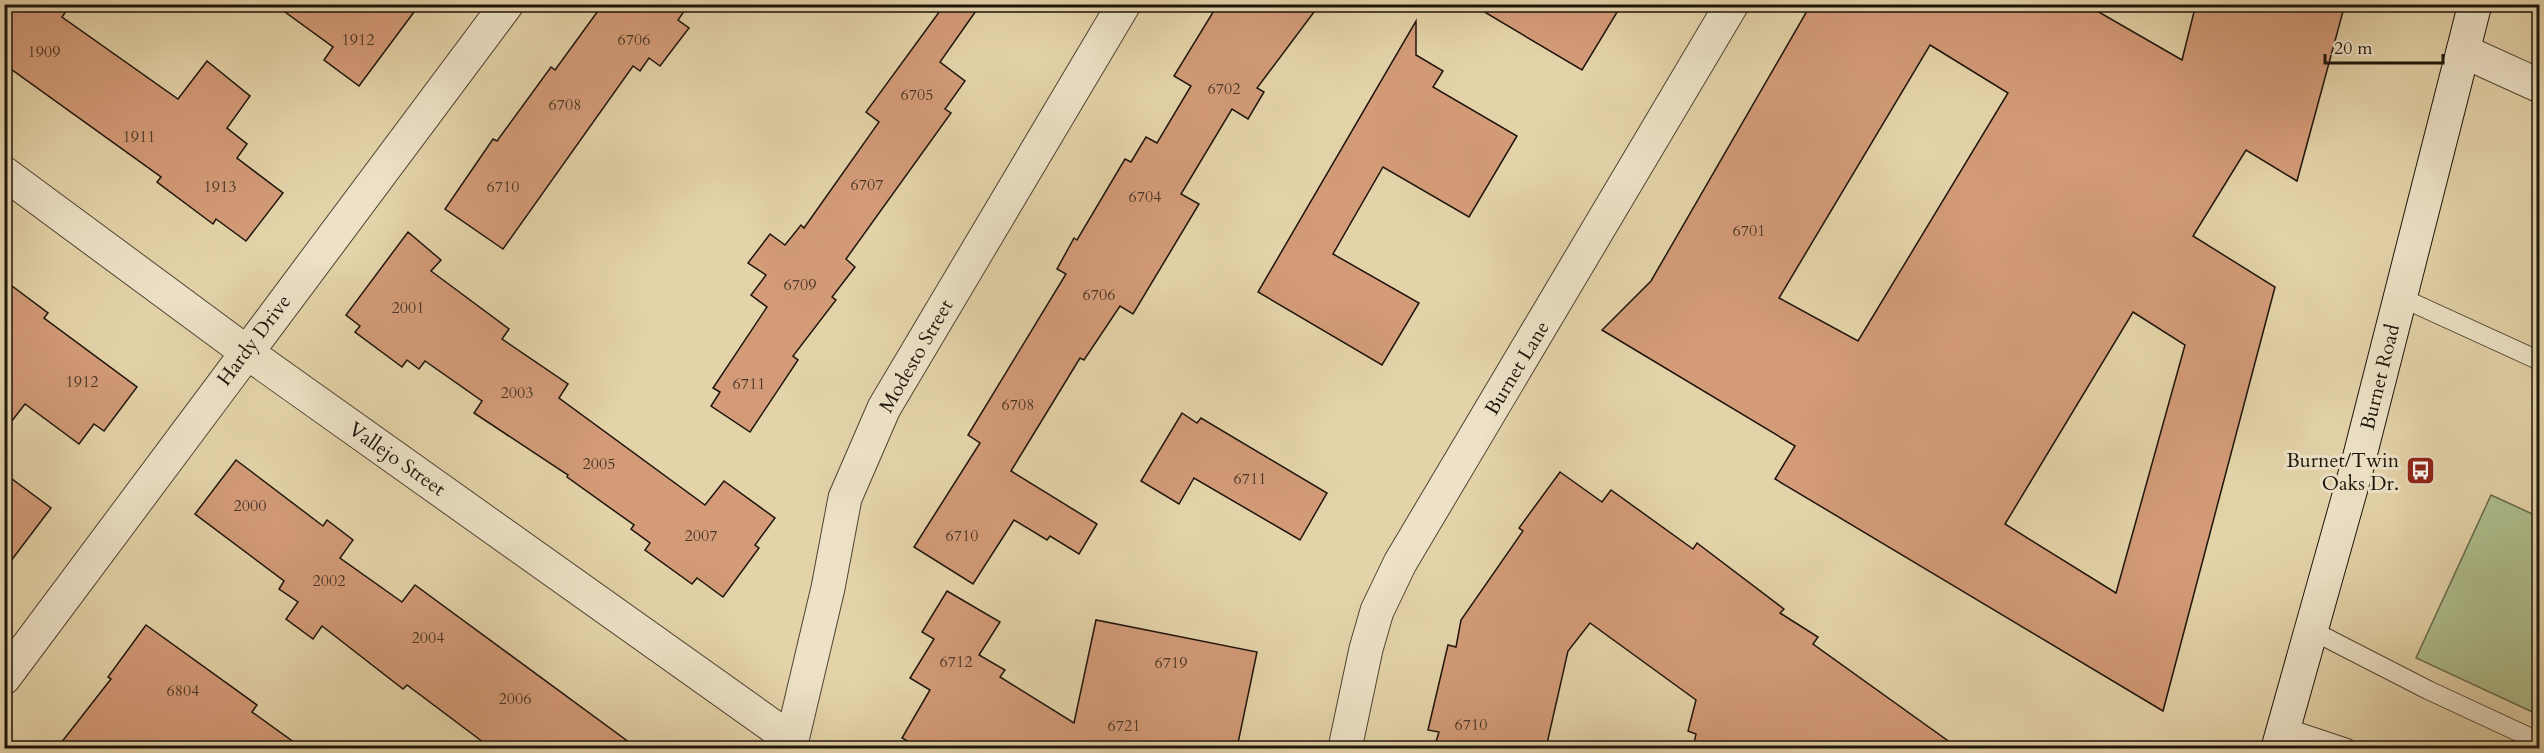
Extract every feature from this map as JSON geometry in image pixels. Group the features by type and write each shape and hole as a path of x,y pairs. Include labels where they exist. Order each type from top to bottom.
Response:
{"street":[{"name":"Hardy Drive","path":"4,678 507,4"},
{"name":"Modesto Street","path":"792,740 828,588 845,498 880,418 1124,4"},
{"name":"Burnet Lane","path":"1345,748 1374,620 1400,563 1732,4"},
{"name":"Burnet Road","path":"2281,738 2400,297 2475,4"},
{"path":"2463,51 2540,86"},
{"name":"Vallejo Street","path":"4,173 246,351 792,740"}],"lane":[{"path":"2400,297 2540,361"},
{"path":"2311,630 2428,690 2540,742"},
{"path":"2281,738 2347,748"}],"green space":[{"path":"2491,495 2539,517 2539,715 2416,658"}],"building":[{"path":"4,4 71,4 62,17 178,99 207,61 250,96 227,128 247,144 237,158 283,193 246,241 216,219 213,224 157,182 161,177 4,64"},
{"path":"274,4 420,4 359,86 324,60 333,47"},
{"path":"603,4 689,4 678,20 689,28 660,66 649,58 640,71 633,66 503,249 445,209 493,139 497,141 551,67 555,70"},
{"path":"945,4 974,4 978,8 940,62 965,81 945,109 951,113 846,259 855,267 832,297 836,300 793,356 798,360 750,432 711,406 720,392 713,388 767,307 751,295 766,275 748,263 770,234 785,245 801,225 804,228 879,122 866,112"},
{"path":"1218,4 1320,4 1257,88 1264,92 1248,119 1232,109 1181,194 1199,204 1133,314 1120,306 1084,360 1080,358 1011,471 1097,524 1079,554 1050,536 1047,540 1014,520 973,584 914,547 980,443 968,435 1066,274 1057,269 1074,238 1077,240 1125,159 1131,162 1146,137 1157,143 1191,86 1174,76"},
{"path":"1471,4 1622,4 1582,70"},
{"path":"1811,4 2085,4 2182,60 2196,4 2345,4 2297,181 2246,150 2193,236 2275,287 2163,711 1775,479 1795,446 1602,330 1651,281","holes":["1930,45 2008,93 1858,341 1779,298","2133,312 2185,345 2116,593 2005,524"]},
{"path":"1416,21 1416,55 1443,71 1433,87 1517,136 1469,217 1383,167 1333,254 1419,303 1382,365 1258,292"},
{"path":"408,232 441,260 431,271 509,329 502,339 568,384 559,398 705,505 724,481 775,518 755,545 759,548 723,597 697,578 692,584 645,550 650,543 631,529 634,525 567,477 568,475 474,413 482,401 425,361 419,369 407,360 402,367 355,332 360,326 346,315"},
{"path":"4,280 48,313 44,318 137,387 104,431 94,424 79,444 25,404 4,431"},
{"path":"1182,413 1197,423 1201,418 1327,493 1300,540 1194,478 1179,504 1141,481"},
{"path":"236,460 323,526 327,520 353,540 340,558 402,602 415,585 637,748 491,748 407,685 403,689 322,626 313,639 286,619 298,602 279,589 284,581 195,514"},
{"path":"1560,472 1602,502 1611,490 1693,549 1697,543 1784,609 1780,613 1818,637 1813,644 1958,748 1693,748 1696,734 1688,731 1696,700 1590,623 1568,651 1546,748 1434,748 1439,732 1428,730 1448,645 1456,647 1461,620 1523,531 1519,528"},
{"path":"4,473 51,508 4,570"},
{"path":"947,591 1000,622 979,655 1005,670 1000,677 1074,723 1096,620 1257,652 1237,748 920,748 902,738 930,690 910,678 934,639 922,632"},
{"path":"146,625 257,705 252,712 302,748 57,748 111,679 108,677"}],"place":[{"name":"Burnet/Twin Oaks Dr.","path":"2420,471"}]}
